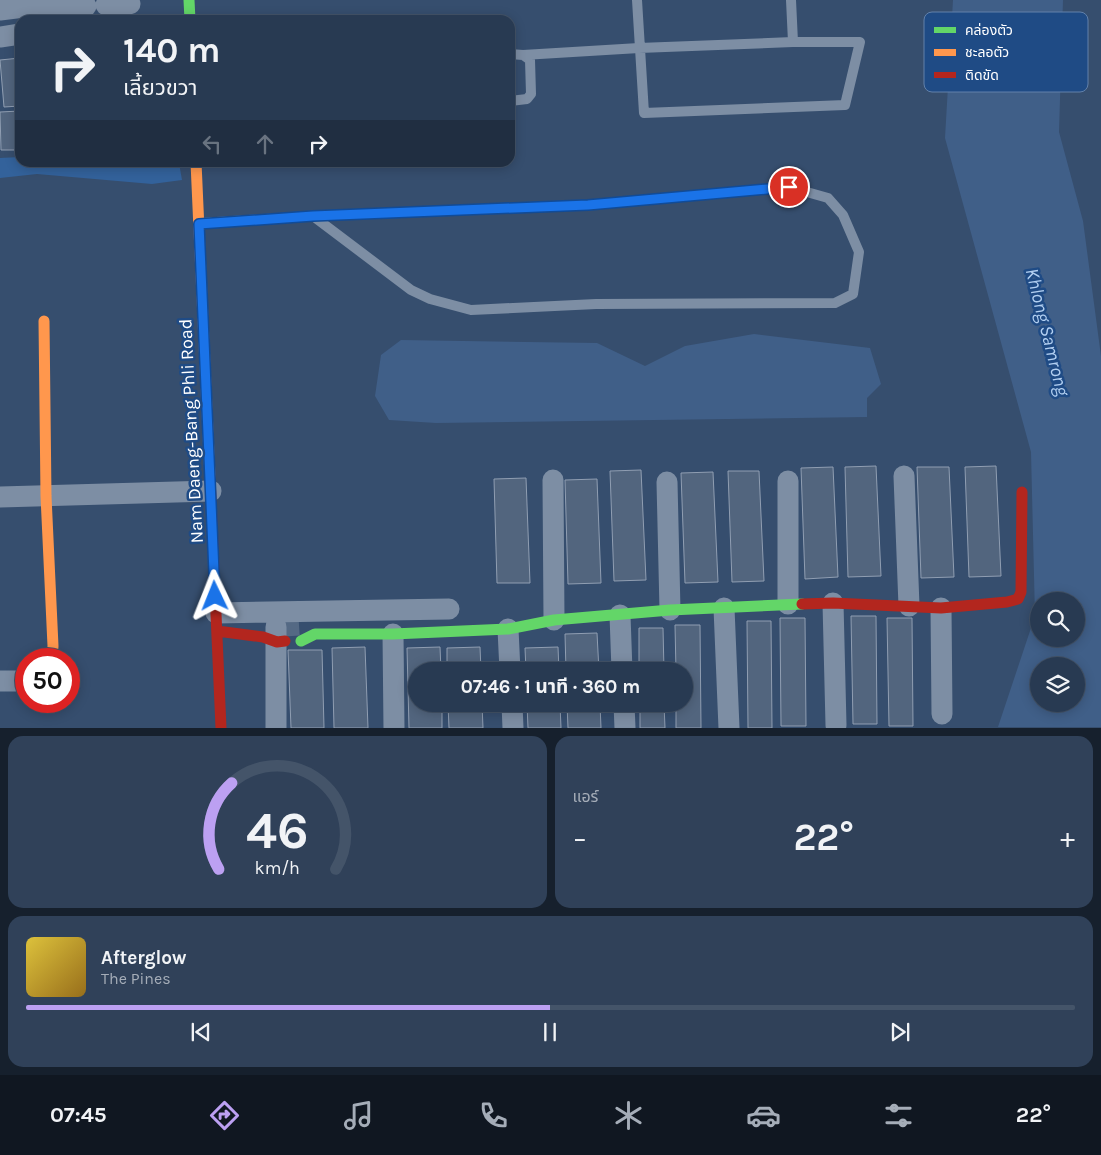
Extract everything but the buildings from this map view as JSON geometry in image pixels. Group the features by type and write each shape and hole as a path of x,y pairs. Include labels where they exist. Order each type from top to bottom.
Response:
{"street":[{"path":"189,0 190,15"},
{"path":"0,10 32,6 59,13 96,5 131,8"},
{"path":"0,37 15,35"},
{"name":"Nam Daeng-Bang Phli Road","path":"196,167 221,728"},
{"path":"44,320 46,496 53,648"},
{"path":"904,476 909,606"},
{"path":"553,480 554,620"},
{"path":"788,481 788,604"},
{"path":"667,482 670,610"},
{"path":"0,497 211,491"},
{"path":"217,622 287,634 392,634 460,630 508,630 554,620 670,610 833,603 941,608 1007,602 1018,599 1021,592 1022,492"},
{"path":"833,603 836,724"},
{"path":"724,608 729,728"},
{"path":"941,608 942,714"},
{"path":"217,622 449,609"},
{"path":"620,615 622,662"},
{"path":"508,630 510,662"},
{"path":"276,728 287,634"},
{"path":"392,634 394,728"},
{"path":"0,681 15,681"},
{"path":"512,712 513,728"},
{"path":"624,712 625,728"}],"lane":[{"path":"515,54 523,55 639,48 793,42 860,42 845,105 644,113 639,48 637,0"},
{"path":"791,0 793,42"},
{"path":"515,100 527,99 531,94 530,60 523,55"},
{"path":"199,224 313,216 588,205 789,187 828,198 843,215 859,252 853,294 835,303 596,304 471,310 430,299 411,290 313,216"}],"shaded area":[{"path":"15,157 15,167 180,167 182,180 152,184 37,174 0,178 0,158"}],"water":[{"path":"953,0 1063,0 1063,12 952,12"},
{"name":"Khlong Samrong","path":"948,92 1060,92 1059,132 1083,221 1101,356 1101,727 998,727 1030,631 1030,647 1085,647 1085,592 1034,592 1031,452 945,138"},
{"path":"754,334 870,348 881,384 867,398 867,417 436,423 389,420 375,396 381,355 401,340 597,343 645,366 685,346"}],"tunnel":[{"path":"284,626 299,625"}],"traffic: fast":[{"path":"189,0 190,15"},
{"path":"301,641 315,634 393,634 508,629 554,620 670,610 802,604"}],"traffic: slow":[{"path":"196,167 210,477"},
{"path":"44,321 46,496 53,648"}],"traffic: jam":[{"path":"210,477 221,728"},
{"path":"802,604 833,603 941,608 1007,602 1018,599 1021,592 1022,492"},
{"path":"217,631 263,637 277,642 285,641"}],"route":[{"path":"215,596 199,224 313,216 588,205 789,187"}]}
